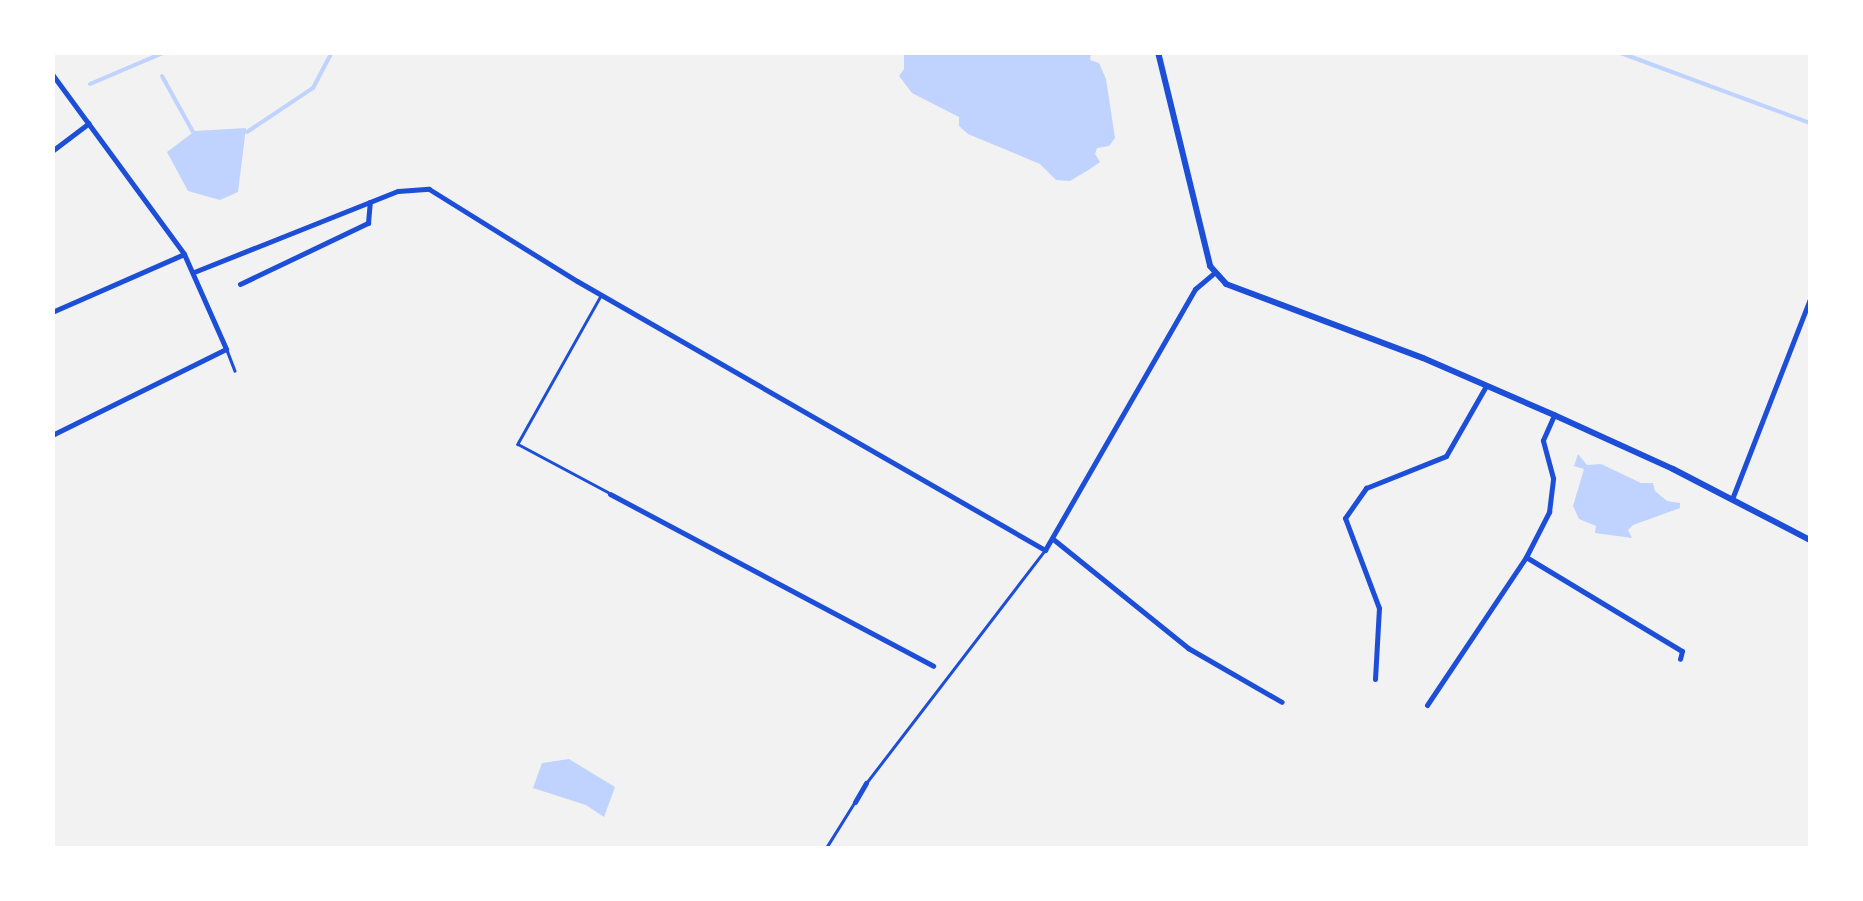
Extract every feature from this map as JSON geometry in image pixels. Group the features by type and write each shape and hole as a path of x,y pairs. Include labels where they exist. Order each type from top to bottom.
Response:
{"street":[{"path":"1158,52 1214,273 1242,292 1554,415 1810,540"},
{"path":"52,74 184,254 226,349 52,435"},
{"path":"52,151 89,123"},
{"path":"194,272 398,191 429,190 602,295 1045,550 1195,290 1214,273"},
{"path":"240,284 368,223 370,202"},
{"path":"52,312 184,254"},
{"path":"1732,499 1810,299"},
{"path":"1375,679 1379,608 1345,518 1366,488 1446,456 1486,386"},
{"path":"1427,705 1526,558 1549,512 1553,478 1543,440 1554,415"},
{"path":"610,494 933,666"},
{"path":"1053,539 1188,648 1282,702"},
{"path":"1526,558 1682,651 1680,659"},
{"path":"854,802 866,783"}],"lane":[{"path":"602,295 518,444 610,494"},
{"path":"226,349 235,371"},
{"path":"866,783 1045,550"},
{"path":"826,848 854,802"}],"water":[{"path":"904,53 1091,53 1090,60 1099,63 1106,79 1115,138 1109,146 1097,148 1095,154 1100,162 1070,181 1056,180 1040,164 968,134 959,126 959,117 912,93 899,76 904,69"},
{"path":"246,128 238,192 220,200 188,191 167,152 195,131"},
{"path":"1578,454 1587,465 1601,464 1641,483 1653,483 1655,491 1667,501 1680,503 1680,508 1633,525 1628,530 1632,538 1595,533 1596,526 1579,519 1573,506 1584,469 1574,466"},
{"path":"569,759 615,787 604,817 586,805 533,788 542,763"}],"waterway":[{"path":"90,84 165,52"},
{"path":"247,132 313,88 332,52"},
{"path":"1618,52 1810,123"},
{"path":"162,76 193,132"}]}
